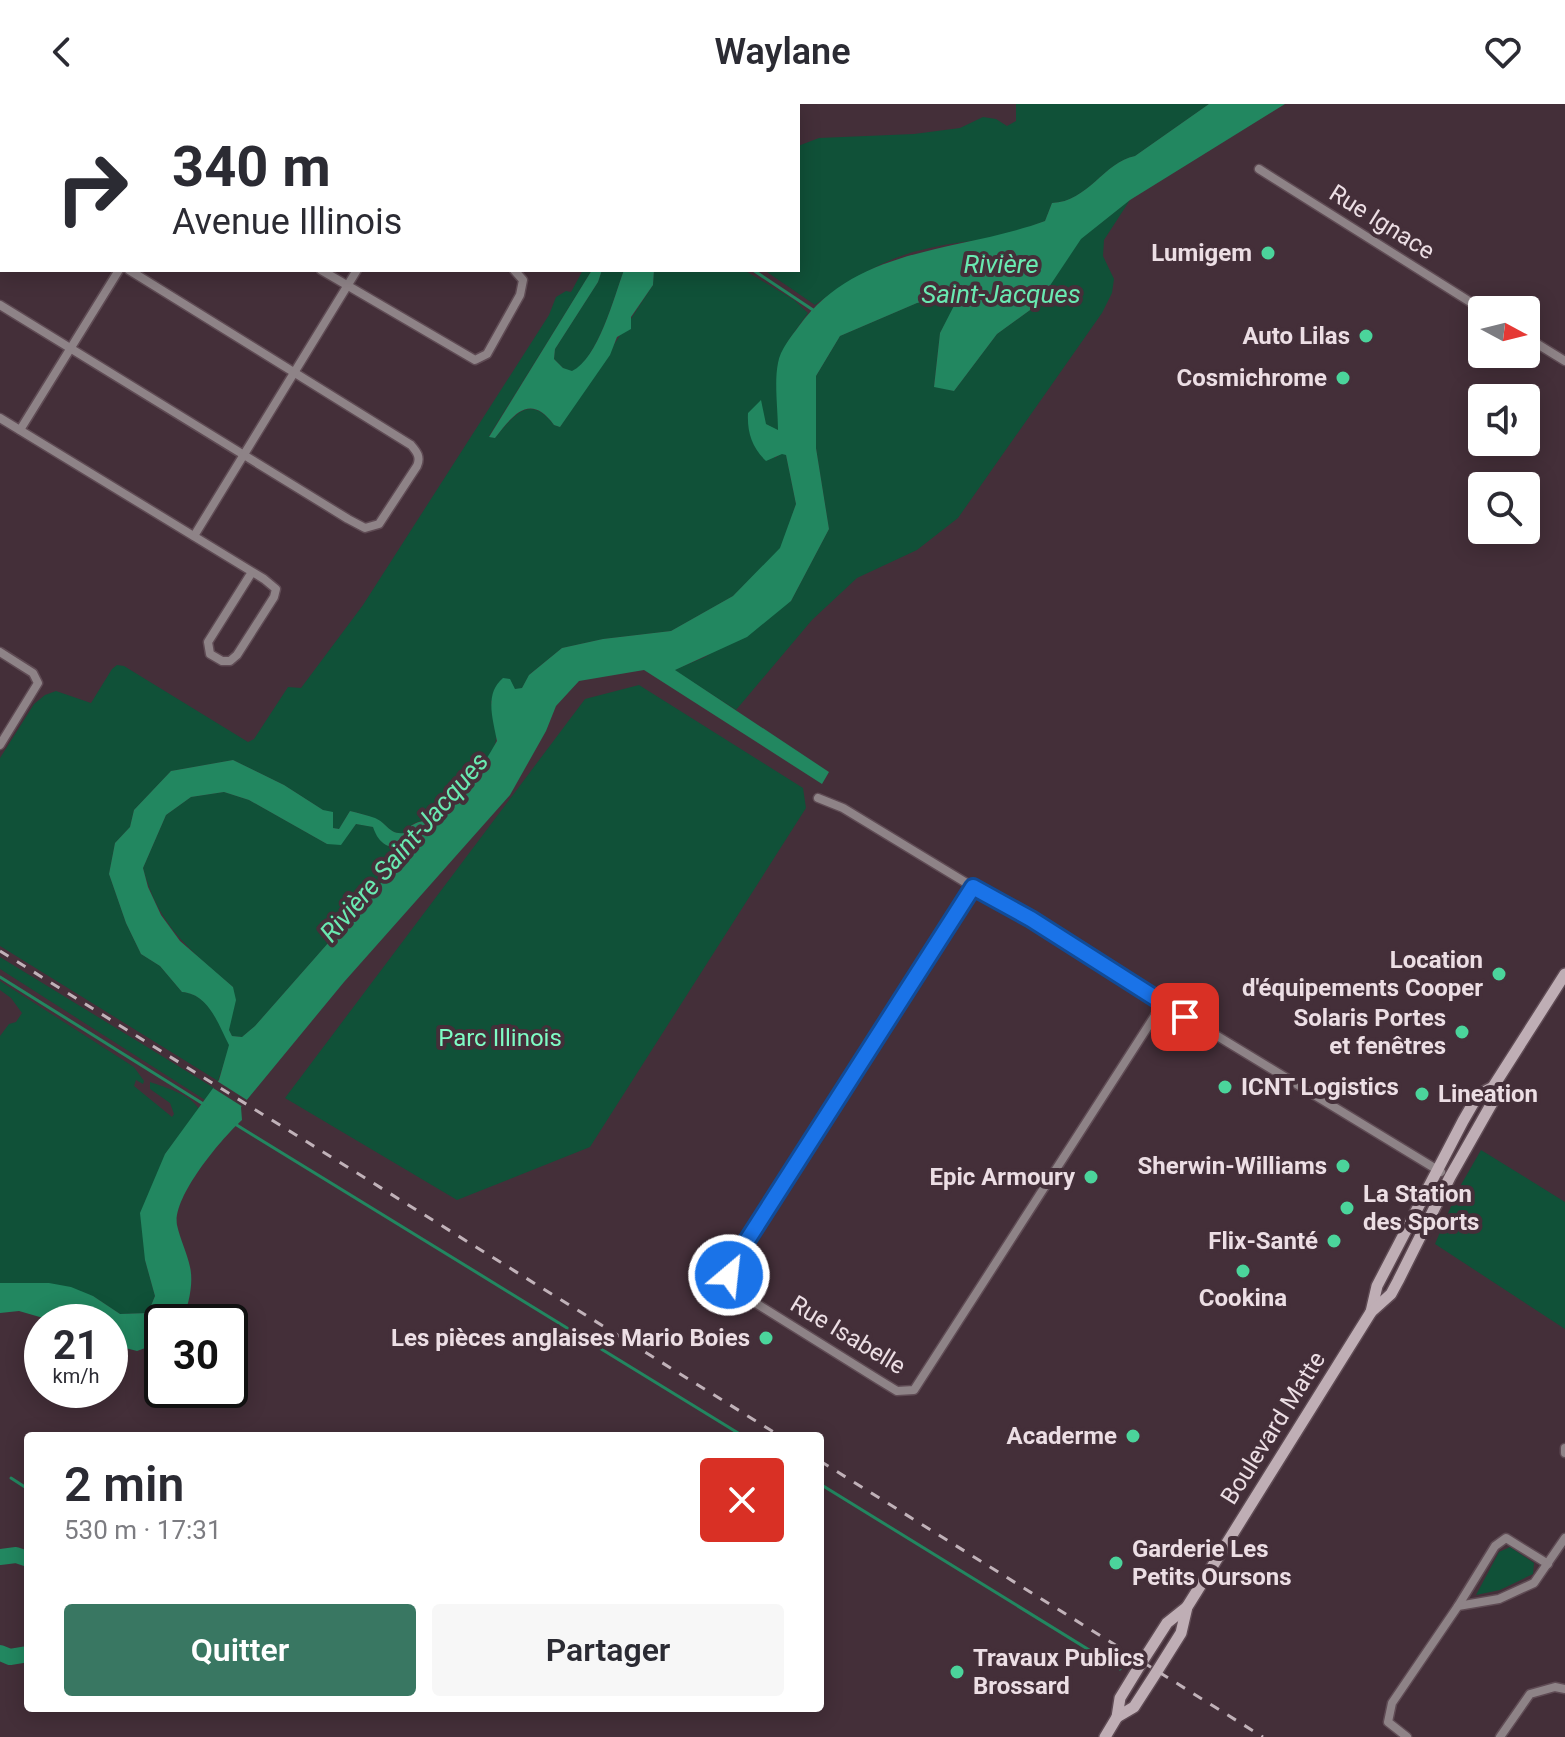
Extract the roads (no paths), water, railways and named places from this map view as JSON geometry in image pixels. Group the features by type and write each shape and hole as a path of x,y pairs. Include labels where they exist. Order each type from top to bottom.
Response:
{"main road":[{"name":"Boulevard Matte","path":"1117,1717 1134,1707 1181,1633 1187,1607 1371,1312 1391,1294 1450,1177 1492,1103 1493,1087 1565,974"},
{"name":"Boulevard Matte","path":"1371,1312 1377,1286 1436,1169 1478,1095 1493,1087"},
{"name":"Boulevard Matte","path":"1105,1737 1117,1717 1120,1698 1142,1662 1167,1623 1187,1607"}],"street":[{"name":"Rue Ignace","path":"1259,169 1468,301"},
{"path":"20,430 118,272"},
{"path":"0,305 365,528 379,524 417,466 418,453 411,445 132,272"},
{"path":"324,272 475,360 487,354 520,295 523,280 516,272"},
{"path":"194,536 356,272"},
{"path":"1540,346 1565,361"},
{"path":"0,418 194,536 252,572 274,586 275,593 234,659 222,661 210,654 208,642 252,572"},
{"path":"0,652 34,674 38,683 0,745"},
{"path":"818,798 843,808 1050,931 1450,1177"},
{"name":"Rue Isabelle","path":"973,887 732,1264 729,1275 731,1284 738,1292 897,1391 914,1390 1163,1003"},
{"path":"1407,1737 1388,1722 1392,1703 1495,1546 1506,1538 1548,1564"},
{"path":"1458,1606 1499,1599 1534,1583 1565,1538"},
{"path":"1500,1737 1530,1694 1555,1687 1565,1689"}],"water":[{"name":"Rivière Saint-Jacques","path":"1209,104 1285,104 1130,200 1081,239 1037,305 997,334 954,391 934,387 940,333 960,294 917,303 840,336 816,376 816,448 829,529 791,601 747,637 675,670 829,772 822,784 644,670 579,681 556,706 546,731 510,795 344,982 241,1107 242,1120 200,1169 182,1199 178,1213 177,1225 191,1274 187,1304 152,1304 155,1296 145,1260 140,1213 165,1154 219,1080 229,1045 206,1004 182,992 160,966 141,954 126,923 109,874 115,843 130,827 134,810 171,771 233,760 284,785 323,810 333,812 333,828 339,829 350,811 375,818 399,833 404,833 418,822 437,817 466,789 497,741 492,699 497,684 503,678 510,679 515,689 522,688 529,675 562,648 603,639 671,631 733,596 780,548 796,504 786,455 766,461 761,456 751,439 748,413 761,400 766,424 778,430 776,379 779,358 799,326 823,300 851,280 881,265 1045,221 1052,203 1076,196 1124,160 1135,156","holes":["224,792 249,800 327,844 341,845 356,824 373,827 382,842 405,852 403,858 255,1026 242,1037 232,1036 229,1030 236,1000 233,987 180,941 161,915 148,887 143,868 166,815 191,797"]},
{"path":"591,272 601,272 598,282 555,349 554,359 563,368 572,371 590,354 597,341 623,272 654,272 653,285 631,317 631,329 617,337 610,355 560,427 537,410 522,410 495,438 489,437"},
{"name":"Rivière Saint-Jacques","path":"0,1283 49,1283 93,1296 105,1304 24,1304 24,1312 0,1313"},
{"name":"Rivière Saint-Jacques","path":"144,1313 144,1348 137,1351 128,1349 128,1314"}],"waterway":[{"path":"756,272 813,310"},
{"path":"0,977 205,1105"},
{"path":"235,1124 736,1432"},
{"path":"11,1478 24,1486"},
{"path":"824,1486 1120,1669"},
{"path":"0,1557 16,1555 24,1558"},
{"path":"0,1653 10,1657 24,1655"}],"railway":[{"path":"0,951 774,1432"},
{"path":"824,1463 1263,1737"}],"place":[{"name":"Lumigem","path":"1268,253"},
{"name":"Auto Lilas","path":"1366,336"},
{"name":"Cosmichrome","path":"1343,378"},
{"name":"Location d'équipements Cooper","path":"1499,974"},
{"name":"Solaris Portes et fenêtres","path":"1462,1032"},
{"name":"ICNT Logistics","path":"1225,1087"},
{"name":"Lineation","path":"1422,1094"},
{"name":"Sherwin-Williams","path":"1343,1166"},
{"name":"Epic Armoury","path":"1091,1177"},
{"name":"La Station des Sports","path":"1347,1208"},
{"name":"Flix-Santé","path":"1334,1241"},
{"name":"Cookina","path":"1243,1271"},
{"name":"Les pièces anglaises Mario Boies","path":"766,1338"},
{"name":"Acaderme","path":"1133,1436"},
{"name":"Garderie Les Petits Oursons","path":"1116,1563"},
{"name":"Travaux Publics Brossard","path":"957,1672"}],"park label":[{"name":"Parc Illinois","path":"500,1038"}]}
